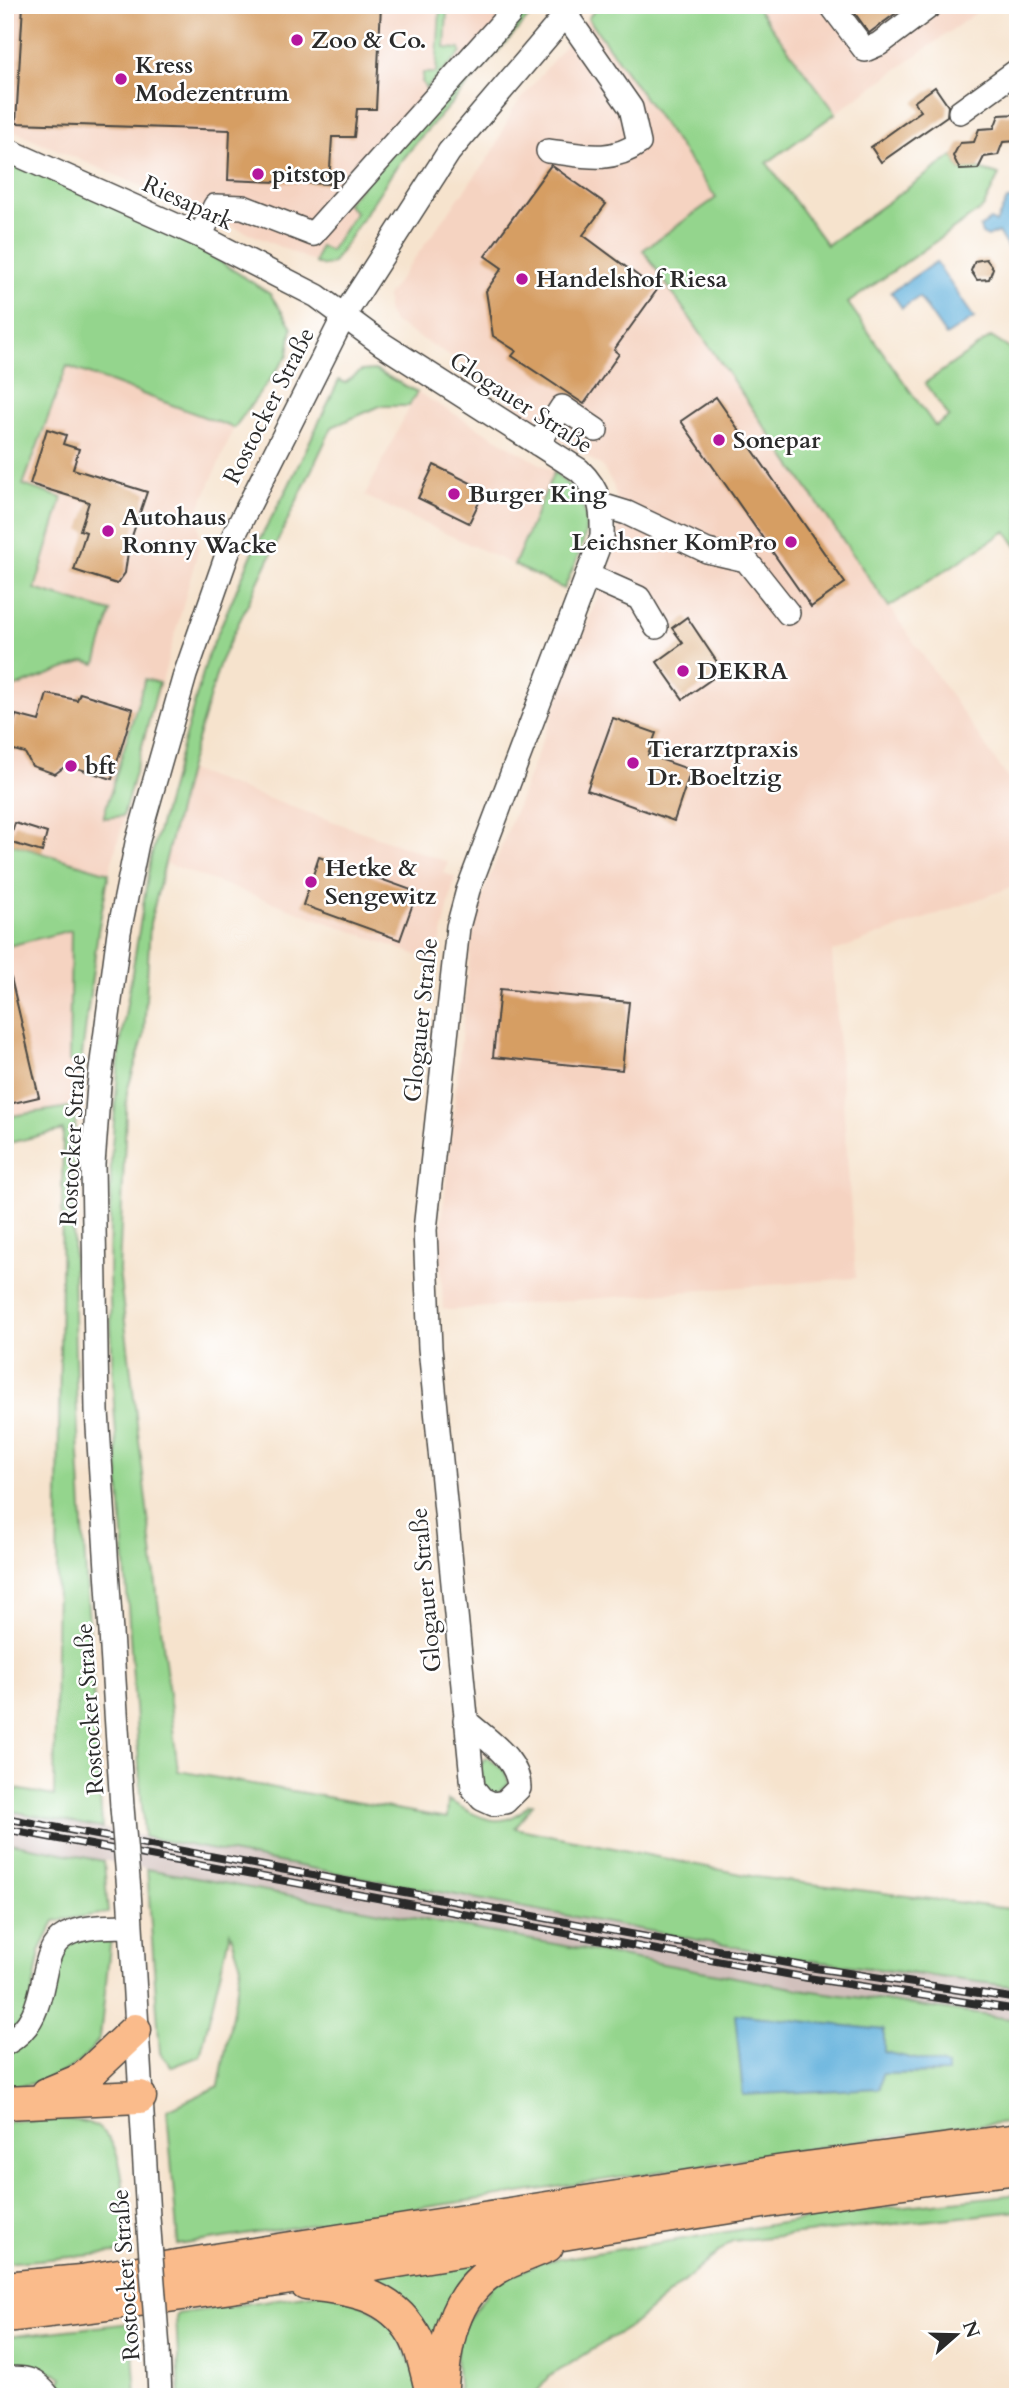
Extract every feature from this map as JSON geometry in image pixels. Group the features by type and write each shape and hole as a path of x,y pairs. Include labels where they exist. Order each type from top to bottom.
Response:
{"highway":[{"path":"16,2103 83,2079 135,2030"},
{"path":"16,2103 140,2097"},
{"path":"5,2288 212,2261 784,2171 1018,2140"},
{"path":"5,2316 102,2305 589,2228 895,2183 1018,2168"},
{"path":"441,2397 448,2334 464,2297 495,2269 589,2228"},
{"path":"266,2280 365,2292 392,2309 414,2335 433,2397"}],"street":[{"path":"200,236 215,206 243,207 313,234 509,15 513,5"},
{"path":"831,5 865,50 879,44 931,5"},
{"path":"548,151 604,158 624,154 639,143 631,108 566,8"},
{"name":"Rostocker Straße","path":"160,2397 97,1411 93,1275 93,1164 99,1085 119,932 137,843 158,767 214,589 234,535 345,314 449,152 566,8"},
{"path":"960,112 1018,70"},
{"name":"Riesapark","path":"5,149 200,236 317,296 345,314"},
{"name":"Glogauer Straße","path":"345,314 382,344 579,470 593,483 601,505 602,537 468,890 452,960 425,1259 430,1348 465,1720"},
{"path":"538,444 562,407 596,430"},
{"path":"601,505 626,513 707,551 746,560 788,613"},
{"path":"587,575 639,598 656,627"},
{"path":"5,2044 19,2037 40,2005 53,1946 64,1936 80,1929 130,1926"},
{"path":"5,2379 21,2377 38,2383 48,2397"}],"shaded area":[{"path":"5,5 539,6 421,137 394,170 342,253 333,263 324,266 5,127"},
{"path":"755,5 987,5 836,113"},
{"path":"588,18 716,199 643,250 1018,793 1018,885 832,952 856,1278 450,1310 443,1309 440,1240 471,943 484,892 618,543 619,508 613,485 602,466 527,419 488,378 393,322 387,311 387,296 494,150 512,110"},
{"path":"67,365 234,428 199,509 199,547 109,873 5,842 5,691 85,660 111,612 35,589 62,499 23,485"},
{"path":"417,392 554,472 514,565 365,496"},
{"path":"188,770 448,862 444,873 455,877 436,962 165,863"},
{"path":"72,929 98,931 76,1106 5,1117 5,947"},
{"path":"5,1810 806,1960 1018,1987 1018,2020 799,1989 5,1842"}],"green space":[{"path":"522,5 539,6 394,170 333,263 324,266 315,263 320,246 330,251 356,212 346,204"},
{"path":"599,5 755,5 836,113 767,163 827,245 953,156 960,170 978,169 999,175 983,208 848,303 935,426 949,417 925,383 991,337 1018,354 1018,548 1006,531 889,607 643,250 716,198 588,18"},
{"path":"440,10 447,11 445,48 460,49 461,53 426,89 422,82 423,73 436,73"},
{"path":"5,157 184,238 270,294 292,327 288,355 234,428 67,366 23,485 62,498 35,589 111,612 96,664 85,661 5,691"},
{"path":"375,370 417,392 409,406 380,406 332,427 220,662 188,770 150,923 144,1036 127,1091 119,1271 178,1771 447,1818 448,1800 479,1816 499,1820 509,1819 529,1804 533,1804 515,1828 756,1877 1018,1910 1018,1987 806,1960 144,1837 114,1406 109,1273 111,1159 120,1046 151,857 208,655 253,552 288,487 339,380 345,383 361,371"},
{"path":"554,472 580,500 585,513 584,540 564,589 514,565"},
{"path":"145,679 159,683 123,816 103,818"},
{"path":"5,842 109,873 98,931 81,1063 69,1062 71,930 5,947"},
{"path":"76,1106 73,1287 76,1377 102,1828 5,1810 5,1787 54,1796 63,1130 5,1144 5,1117"},
{"path":"486,1757 505,1770 509,1784 496,1794 484,1788 480,1766"},
{"path":"5,1842 104,1861 108,1913 55,1921 40,1951 28,2018 5,2036"},
{"path":"147,1869 799,1989 1018,2020 1018,2121 938,2129 178,2245 167,2110 219,2086 241,1966 230,1932 200,2056 172,2067 160,2053","holes":["883,2052 947,2066 946,2073 882,2074"]},
{"path":"111,1937 100,2037 92,2049 59,2074 33,2083 5,2088 5,2053 55,1973 62,1952 78,1939"},
{"path":"58,2119 82,2121 95,2126 106,2135 114,2148 123,2183 126,2252 5,2263 5,2122"},
{"path":"1018,2194 1018,2211 732,2241 632,2325 549,2377 533,2397 459,2397 456,2357 460,2331 494,2283 541,2262 850,2212"},
{"path":"505,2251 435,2357 349,2278"},
{"path":"325,2292 367,2307 392,2328 408,2357 424,2397 180,2397 176,2314"},
{"path":"131,2323 136,2397 60,2397 55,2391 63,2378 54,2372 45,2382 5,2375 5,2337"}],"water":[{"path":"1018,199 1018,254 1012,255 998,232 988,237 982,234 980,227 990,220 996,223 1007,200"},
{"path":"936,262 974,318 946,336 919,297 902,308 891,292"},
{"path":"735,2014 884,2030 884,2052 947,2066 947,2073 882,2074 880,2088 743,2095"}],"building":[{"path":"23,5 381,5 376,109 357,109 354,137 332,137 329,184 228,180 230,130 16,123"},
{"path":"849,5 907,5 869,33"},
{"path":"935,87 948,106 947,116 881,162 871,147 921,111 914,102"},
{"path":"1018,114 1018,141 1003,142 998,155 984,157 978,169 960,170 953,156 960,143 974,142 979,129 994,128 999,115"},
{"name":"Handelshof Riesa","path":"551,165 606,204 583,235 657,290 614,350 619,354 584,404 512,356 516,351 493,336 486,291 502,268 485,256"},
{"path":"986,259 993,268 989,279 977,280 971,271 975,261"},
{"path":"716,397 845,583 811,607 681,421"},
{"name":"Autohaus Ronny Wacke","path":"47,429 66,435 63,444 79,449 73,469 147,492 129,545 125,573 117,584 74,570 86,532 80,530 89,502 30,484"},
{"path":"434,465 485,490 469,523 418,498"},
{"path":"687,617 723,671 683,699 657,662 683,643 672,628"},
{"path":"80,693 133,709 112,779 67,765 55,774 32,766 25,753 7,748 16,715 39,721 47,694 77,700"},
{"name":"Tierarztpraxis Dr. Boeltzig","path":"613,718 656,733 648,755 691,770 674,821 587,790"},
{"path":"15,823 47,833 42,852 9,842"},
{"path":"319,857 417,892 400,940 303,905"},
{"path":"11,978 39,1097 5,1105 5,979"},
{"path":"500,989 629,1002 622,1070 493,1057"}],"railway":[{"path":"5,1818 809,1967 1018,1999"},
{"path":"5,1829 808,1978 1018,2010"}],"place":[{"name":"Zoo & Co.","path":"297,40"},
{"name":"Kress Modezentrum","path":"121,79"},
{"name":"pitstop","path":"258,174"},
{"name":"Handelshof Riesa","path":"522,279"},
{"name":"Sonepar","path":"719,440"},
{"name":"Burger King","path":"454,494"},
{"name":"Autohaus Ronny Wacke","path":"108,531"},
{"name":"Leichsner KomPro","path":"791,542"},
{"name":"DEKRA","path":"683,671"},
{"name":"Tierarztpraxis Dr. Boeltzig","path":"633,763"},
{"name":"bft","path":"71,766"},
{"name":"Hetke & Sengewitz","path":"311,882"}]}
